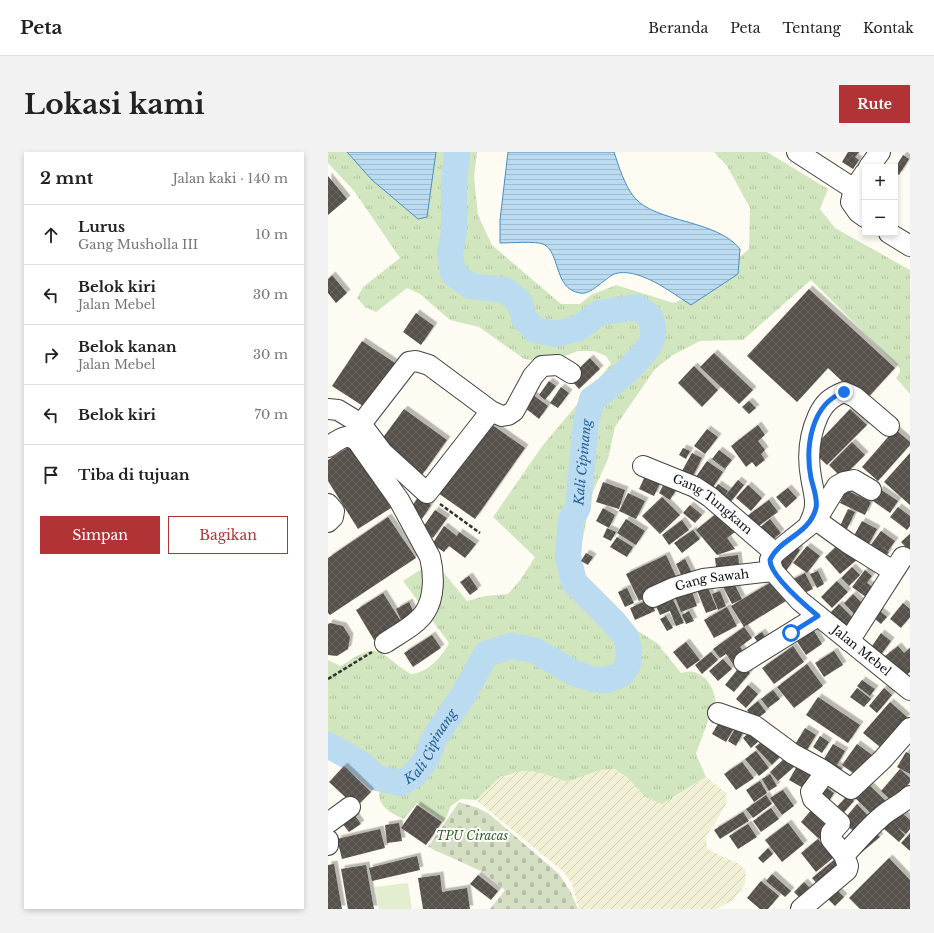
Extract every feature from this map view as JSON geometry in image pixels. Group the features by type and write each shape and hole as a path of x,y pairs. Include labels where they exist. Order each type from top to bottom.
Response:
{"street":[{"path":"797,152 860,181 851,202 862,215"},
{"path":"871,164 880,152"},
{"path":"895,236 910,246"},
{"path":"361,424 410,362 416,361 428,365 491,411 502,416 508,415 514,411 533,376 542,366 558,365 571,373"},
{"path":"812,523 816,507 811,477 809,441 816,421 828,400 844,392 855,397 889,426"},
{"path":"328,409 338,410 361,424 383,452 427,493 491,411"},
{"path":"328,447 346,436 350,436 358,442 399,500 430,557 432,592 425,612 419,619 385,643"},
{"name":"Gang Tungkam","path":"642,466 695,487 710,497 774,562"},
{"path":"774,562 812,523 837,486 844,482 854,480 871,490"},
{"path":"328,504 334,511 333,517 328,522"},
{"path":"812,523 848,543 898,564 849,641"},
{"name":"Gang Sawah","path":"653,597 673,588 703,579 774,562"},
{"name":"Jalan Mebel","path":"774,562 800,601 849,641 907,682"},
{"path":"744,662 818,616"},
{"path":"718,712 755,726 793,754 851,789 883,759 910,728"},
{"path":"801,909 847,870 848,866 844,855 830,839 831,833 840,823 813,799 811,792 825,772"},
{"path":"844,855 880,817 898,806 910,796"},
{"path":"328,824 350,807"},
{"path":"328,840 328,845"}],"path":[{"path":"427,493 442,506 480,533"},
{"path":"328,679 385,643"}],"shaded area":[{"path":"615,769 628,778 644,796 673,798 706,777 725,792 727,802 706,836 707,849 739,864 746,871 745,884 733,900 716,909 579,909 572,884 564,872 476,800 501,775 506,777 517,772 537,771 567,782 600,770"}],"green space":[{"path":"328,152 477,152 474,177 478,215 492,245 561,304 580,304 591,295 616,285 674,303 700,291 749,249 750,208 727,166 714,152 767,152 828,189 820,209 835,228 910,270 910,394 896,378 900,372 900,368 811,280 743,340 700,341 673,355 655,369 615,427 608,459 591,496 578,564 589,584 605,598 630,626 657,643 681,673 693,672 703,677 712,688 715,697 715,702 696,754 706,777 662,804 644,796 628,778 615,769 600,770 567,782 543,774 525,771 501,776 476,800 461,799 451,806 444,822 417,803 404,819 385,808 380,799 380,787 328,737 328,660 341,666 364,652 378,652 411,674 423,671 438,659 449,643 403,581 434,561 467,601 485,596 508,594 521,579 535,557 493,517 543,445 611,364 606,356 594,351 578,351 547,363 524,359 479,327 450,320 420,294 407,288 376,312 365,307 357,298 363,287 400,258 354,191 328,163"},
{"name":"TPU Ciracas","path":"459,802 478,808 489,814 559,874 570,891 578,909 490,909 505,890 483,872 428,847"},
{"path":"408,883 412,909 379,909 375,887"}],"water":[{"path":"347,152 436,152 427,217 418,219 372,180"},
{"path":"508,152 614,152 627,187 634,197 644,205 656,212 716,232 729,239 740,249 738,274 691,305 654,282 633,274 614,274 586,293 571,290 565,285 561,278 553,254 549,248 543,244 529,242 500,243 500,220"}],"building":[{"path":"848,152 859,152 855,157 859,160 853,169 842,162"},
{"path":"903,155 909,159 899,175 897,164"},
{"path":"328,176 347,199 328,215"},
{"path":"332,275 347,293 336,303 328,293 328,279"},
{"path":"809,289 895,368 864,402 828,368 797,402 747,356"},
{"path":"416,313 434,326 421,345 403,332"},
{"path":"362,341 395,363 366,408 332,386"},
{"path":"714,353 753,390 739,404 700,367"},
{"path":"590,358 600,369 579,389 569,378"},
{"path":"694,366 718,390 702,407 678,383"},
{"path":"549,381 556,386 545,400 539,395"},
{"path":"561,387 569,393 558,408 550,403"},
{"path":"529,392 548,406 539,419 520,404"},
{"path":"749,401 756,408 749,414 742,407"},
{"path":"404,409 447,440 422,475 379,443"},
{"path":"850,409 867,425 827,465 811,450"},
{"path":"488,422 525,448 475,519 438,493"},
{"path":"758,425 765,435 758,441 765,450 761,454 765,460 756,467 752,462 746,467 731,446"},
{"path":"707,429 718,437 705,454 694,446"},
{"path":"895,429 910,442 910,445 878,481 862,467"},
{"path":"852,442 865,455 842,478 829,465"},
{"path":"352,445 391,508 358,529 328,481 328,460"},
{"path":"683,448 690,451 686,459 679,455"},
{"path":"719,450 732,460 725,469 712,459"},
{"path":"692,453 702,458 689,484 678,478"},
{"path":"910,453 910,505 884,482"},
{"path":"707,461 723,472 709,493 693,481"},
{"path":"647,472 662,479 654,496 639,489"},
{"path":"666,480 678,487 670,500 659,493"},
{"path":"738,480 744,485 729,504 712,493 718,484 728,491 724,497"},
{"path":"603,482 625,490 619,509 596,502"},
{"path":"748,485 762,498 751,511 736,498"},
{"path":"788,488 797,498 786,508 776,497"},
{"path":"880,489 898,501 890,513 873,501"},
{"path":"846,490 871,502 865,515 840,503"},
{"path":"628,493 645,501 636,519 619,511"},
{"path":"419,496 431,505 422,519 409,510"},
{"path":"662,497 680,515 660,534 642,516"},
{"path":"769,500 778,512 756,528 747,516"},
{"path":"690,505 702,515 695,523 683,513"},
{"path":"898,507 910,516 910,526 907,530 890,517"},
{"path":"603,508 615,515 609,528 596,521"},
{"path":"722,509 739,529 727,538 735,549 717,555 696,530"},
{"path":"848,509 855,512 847,529 840,526"},
{"path":"435,510 447,518 433,538 421,530"},
{"path":"388,517 416,558 330,615 328,613 328,558"},
{"path":"626,519 645,531 636,545 617,533"},
{"path":"770,519 781,533 770,542 759,528"},
{"path":"682,520 689,530 669,545 662,535"},
{"path":"862,521 877,529 865,551 850,543"},
{"path":"444,526 457,536 459,532 476,544 465,558 449,546 444,552 432,544"},
{"path":"607,528 616,532 611,541 603,537"},
{"path":"693,530 700,539 682,553 674,543"},
{"path":"881,531 895,541 888,551 878,544 889,552 882,561 867,550"},
{"path":"910,534 910,552 901,542"},
{"path":"617,537 633,547 627,557 610,547"},
{"path":"842,541 858,559 840,574 825,557"},
{"path":"791,542 800,550 786,571 777,565"},
{"path":"807,546 820,556 807,573 793,563"},
{"path":"586,553 593,557 588,565 581,561"},
{"path":"666,555 679,583 639,601 626,574"},
{"path":"738,555 740,572 717,575 715,558"},
{"path":"685,559 695,579 685,583 676,564"},
{"path":"852,567 860,575 849,586 841,578"},
{"path":"865,570 872,576 867,583 877,590 870,600 852,587"},
{"path":"818,571 824,584 817,588 810,574"},
{"path":"805,573 813,589 798,596 790,581"},
{"path":"469,576 478,589 470,595 460,582"},
{"path":"730,576 742,599 732,604 720,581"},
{"path":"705,581 717,609 706,613 695,585"},
{"path":"773,581 786,601 744,627 731,606"},
{"path":"837,581 848,592 832,608 821,597"},
{"path":"690,586 697,606 681,612 673,592"},
{"path":"627,588 634,603 625,607 618,592"},
{"path":"720,591 726,606 718,610 712,594"},
{"path":"383,593 402,623 374,640 356,610"},
{"path":"853,594 866,607 856,616 844,603"},
{"path":"671,595 684,623 676,626 670,611 660,615 654,602"},
{"path":"650,599 655,611 635,620 630,608"},
{"path":"409,602 414,613 401,620 396,609"},
{"path":"903,603 910,609 910,617 901,628 890,619"},
{"path":"839,604 857,622 844,635 826,617"},
{"path":"727,607 737,626 714,638 704,620"},
{"path":"875,607 887,617 881,624 869,614"},
{"path":"689,611 694,621 686,624 682,615"},
{"path":"666,616 673,628 667,631 660,619"},
{"path":"330,623 343,626 350,637 348,649 337,656 328,655 328,624"},
{"path":"811,626 822,644 806,655 794,637"},
{"path":"744,627 752,638 740,647 746,655 733,664 726,654 720,658 713,649"},
{"path":"762,632 769,642 761,647 754,637"},
{"path":"881,633 891,641 880,656 870,649"},
{"path":"432,635 441,648 413,667 404,653"},
{"path":"686,642 700,660 687,669 673,652"},
{"path":"793,646 804,662 774,684 762,668"},
{"path":"898,646 904,653 910,648 910,672 903,678 885,656"},
{"path":"834,651 843,665 824,677 815,663"},
{"path":"711,652 718,660 702,674 695,665"},
{"path":"723,659 732,669 718,681 709,671"},
{"path":"807,664 823,686 794,708 777,687"},
{"path":"741,665 750,673 734,692 725,685"},
{"path":"862,680 875,689 870,696 857,686"},
{"path":"748,685 758,694 746,708 736,699"},
{"path":"857,688 871,699 864,707 850,697"},
{"path":"884,688 892,695 877,713 869,706"},
{"path":"773,690 780,699 768,708 761,699"},
{"path":"818,697 860,725 848,743 806,715"},
{"path":"758,701 766,712 755,720 747,710"},
{"path":"890,702 907,717 880,747 863,733"},
{"path":"719,722 733,730 726,742 712,734"},
{"path":"736,727 744,731 736,746 728,741"},
{"path":"805,728 816,735 805,753 794,746"},
{"path":"752,730 760,740 751,748 743,738"},
{"path":"820,736 829,742 822,753 813,747"},
{"path":"765,739 781,756 772,765 755,747"},
{"path":"833,744 845,751 837,765 842,768 838,774 821,764"},
{"path":"857,744 872,755 857,776 842,765"},
{"path":"756,751 769,768 759,776 745,759"},
{"path":"906,752 910,754 910,774 897,767"},
{"path":"785,758 794,767 778,781 770,772"},
{"path":"742,762 754,778 736,790 724,774"},
{"path":"344,766 371,792 356,807 329,782"},
{"path":"797,766 813,776 805,789 789,780"},
{"path":"900,769 910,778 910,782 893,802 881,791"},
{"path":"770,774 777,786 769,791 762,779"},
{"path":"760,781 767,793 754,802 746,790"},
{"path":"866,782 890,805 877,819 853,796"},
{"path":"826,787 834,793 827,804 819,798"},
{"path":"783,790 794,806 782,815 770,798"},
{"path":"766,795 772,804 753,818 746,809"},
{"path":"848,795 854,801 839,818 833,811"},
{"path":"857,804 874,822 860,836 842,822"},
{"path":"417,805 442,822 426,845 401,828"},
{"path":"771,808 779,819 761,832 753,821"},
{"path":"813,808 832,825 819,839 801,822"},
{"path":"351,810 361,824 349,832 339,819"},
{"path":"899,810 910,820 910,829 906,834 897,827 905,835 899,842 876,824 883,817 890,823"},
{"path":"743,812 749,821 720,839 714,830"},
{"path":"399,823 402,841 387,843 385,825"},
{"path":"788,823 804,844 782,862 765,840"},
{"path":"748,824 757,837 738,849 729,836"},
{"path":"380,829 385,848 342,859 337,839"},
{"path":"875,832 880,837 856,857 852,851"},
{"path":"910,833 910,851 901,843"},
{"path":"818,839 833,858 816,872 801,853"},
{"path":"768,848 773,854 763,863 758,858"},
{"path":"417,856 420,870 372,881 369,868"},
{"path":"889,858 910,880 910,909 860,909 849,898"},
{"path":"834,860 841,868 820,887 812,878"},
{"path":"334,864 342,909 328,909 328,865"},
{"path":"366,865 374,909 348,909 341,869"},
{"path":"772,874 791,891 785,897 766,881"},
{"path":"440,875 442,892 467,888 470,909 423,909 418,878"},
{"path":"478,875 498,891 491,900 470,884"},
{"path":"761,881 779,896 768,909 760,909 747,898"},
{"path":"804,882 814,892 804,902 794,892"},
{"path":"831,884 844,897 835,906 822,893"}],"waterway":[{"name":"Kali Cipinang","path":"328,745 360,763 377,778 401,783 415,774 427,758 434,739 464,694 486,654 511,646 534,650 574,673 592,679 607,680 622,674 628,665 629,650 626,637 613,621 574,582 568,556 571,520 578,507 586,422 592,399 627,371 650,344 653,337 651,318 637,307 599,313 577,329 555,334 535,330 524,318 519,301 505,290 470,286 453,273 450,253 454,232 454,183 457,152"}],"route":[{"path":"791,633 818,616 800,601 773,571 770,560 775,553 808,526 816,507 815,493 811,477 809,441 813,427 821,410 828,400 835,395 844,392"}]}
